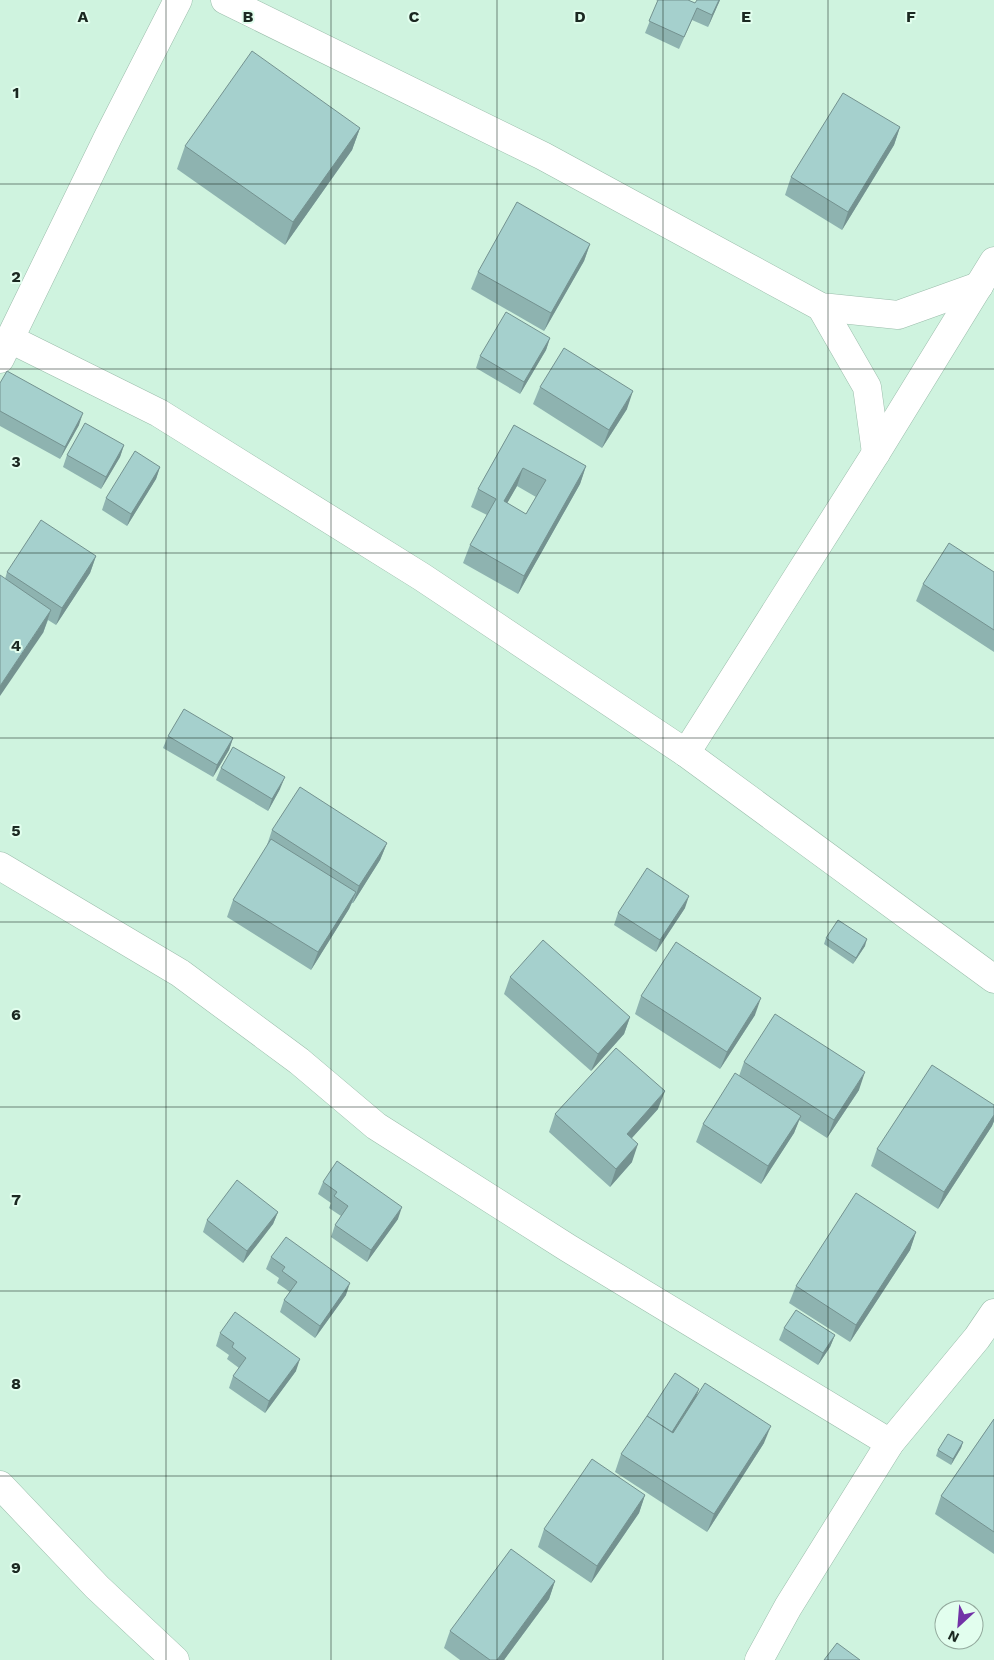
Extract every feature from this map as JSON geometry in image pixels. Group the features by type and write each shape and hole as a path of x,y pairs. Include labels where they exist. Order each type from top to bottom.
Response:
{"street":[{"path":"178,0 108,137 5,349 159,413 422,577 686,753 994,979"},
{"path":"226,0 543,156 821,307 898,315 979,286"},
{"path":"686,753 876,453 994,261"},
{"path":"821,307 867,387 876,453"},
{"path":"0,866 180,973 299,1061 376,1126 568,1248 890,1443"},
{"path":"759,1660 788,1607 890,1443 977,1338 994,1312"},
{"path":"0,1485 97,1587 175,1660"}],"building":[{"path":"658,0 688,0 695,3 697,0 719,0 712,15 697,8 684,37 649,21"},
{"path":"252,51 360,128 293,222 185,146"},
{"path":"843,93 900,127 848,212 791,177"},
{"path":"517,202 590,244 551,313 478,272"},
{"path":"506,312 550,338 524,382 480,356"},
{"path":"564,348 633,391 609,430 540,387"},
{"path":"7,371 83,413 65,447 0,411 0,383"},
{"path":"85,423 124,445 106,477 67,455"},
{"path":"514,425 586,466 524,576 470,545 496,499 478,489","holes":["523,468 546,480 526,514 504,501"]},
{"path":"135,451 160,467 131,514 106,498"},
{"path":"41,520 96,556 62,608 7,572"},
{"path":"949,543 994,572 994,630 923,584"},
{"path":"0,575 51,610 0,686"},
{"path":"184,709 233,738 217,765 168,736"},
{"path":"233,747 285,777 272,799 221,768"},
{"path":"300,787 387,843 359,886 272,830"},
{"path":"271,839 356,892 318,952 233,900"},
{"path":"647,868 689,896 660,940 618,913"},
{"path":"838,920 867,939 856,958 826,938"},
{"path":"543,940 630,1017 598,1054 510,977"},
{"path":"676,942 761,998 727,1052 641,996"},
{"path":"775,1014 865,1072 834,1120 744,1062"},
{"path":"616,1048 665,1091 627,1134 638,1144 616,1169 555,1114"},
{"path":"932,1065 994,1105 994,1115 944,1192 877,1149"},
{"path":"735,1073 801,1116 768,1166 703,1124"},
{"path":"337,1161 402,1207 371,1250 335,1225 348,1206 334,1196 337,1192 323,1182"},
{"path":"237,1180 278,1212 247,1251 207,1220"},
{"path":"856,1193 916,1232 856,1325 796,1286"},
{"path":"286,1237 350,1283 320,1326 284,1300 297,1282 282,1271 285,1267 271,1257"},
{"path":"796,1310 835,1335 823,1353 784,1328"},
{"path":"235,1312 300,1359 269,1401 233,1376 246,1358 232,1347 234,1343 220,1333"},
{"path":"675,1373 699,1389 672,1432 647,1416"},
{"path":"705,1383 771,1426 714,1514 621,1454 647,1416 673,1433"},
{"path":"994,1419 994,1532 941,1496"},
{"path":"948,1434 963,1442 953,1459 938,1450"},
{"path":"592,1459 645,1495 597,1566 544,1529"},
{"path":"511,1549 555,1581 497,1660 490,1660 450,1631"},
{"path":"837,1643 860,1660 824,1660"}]}
